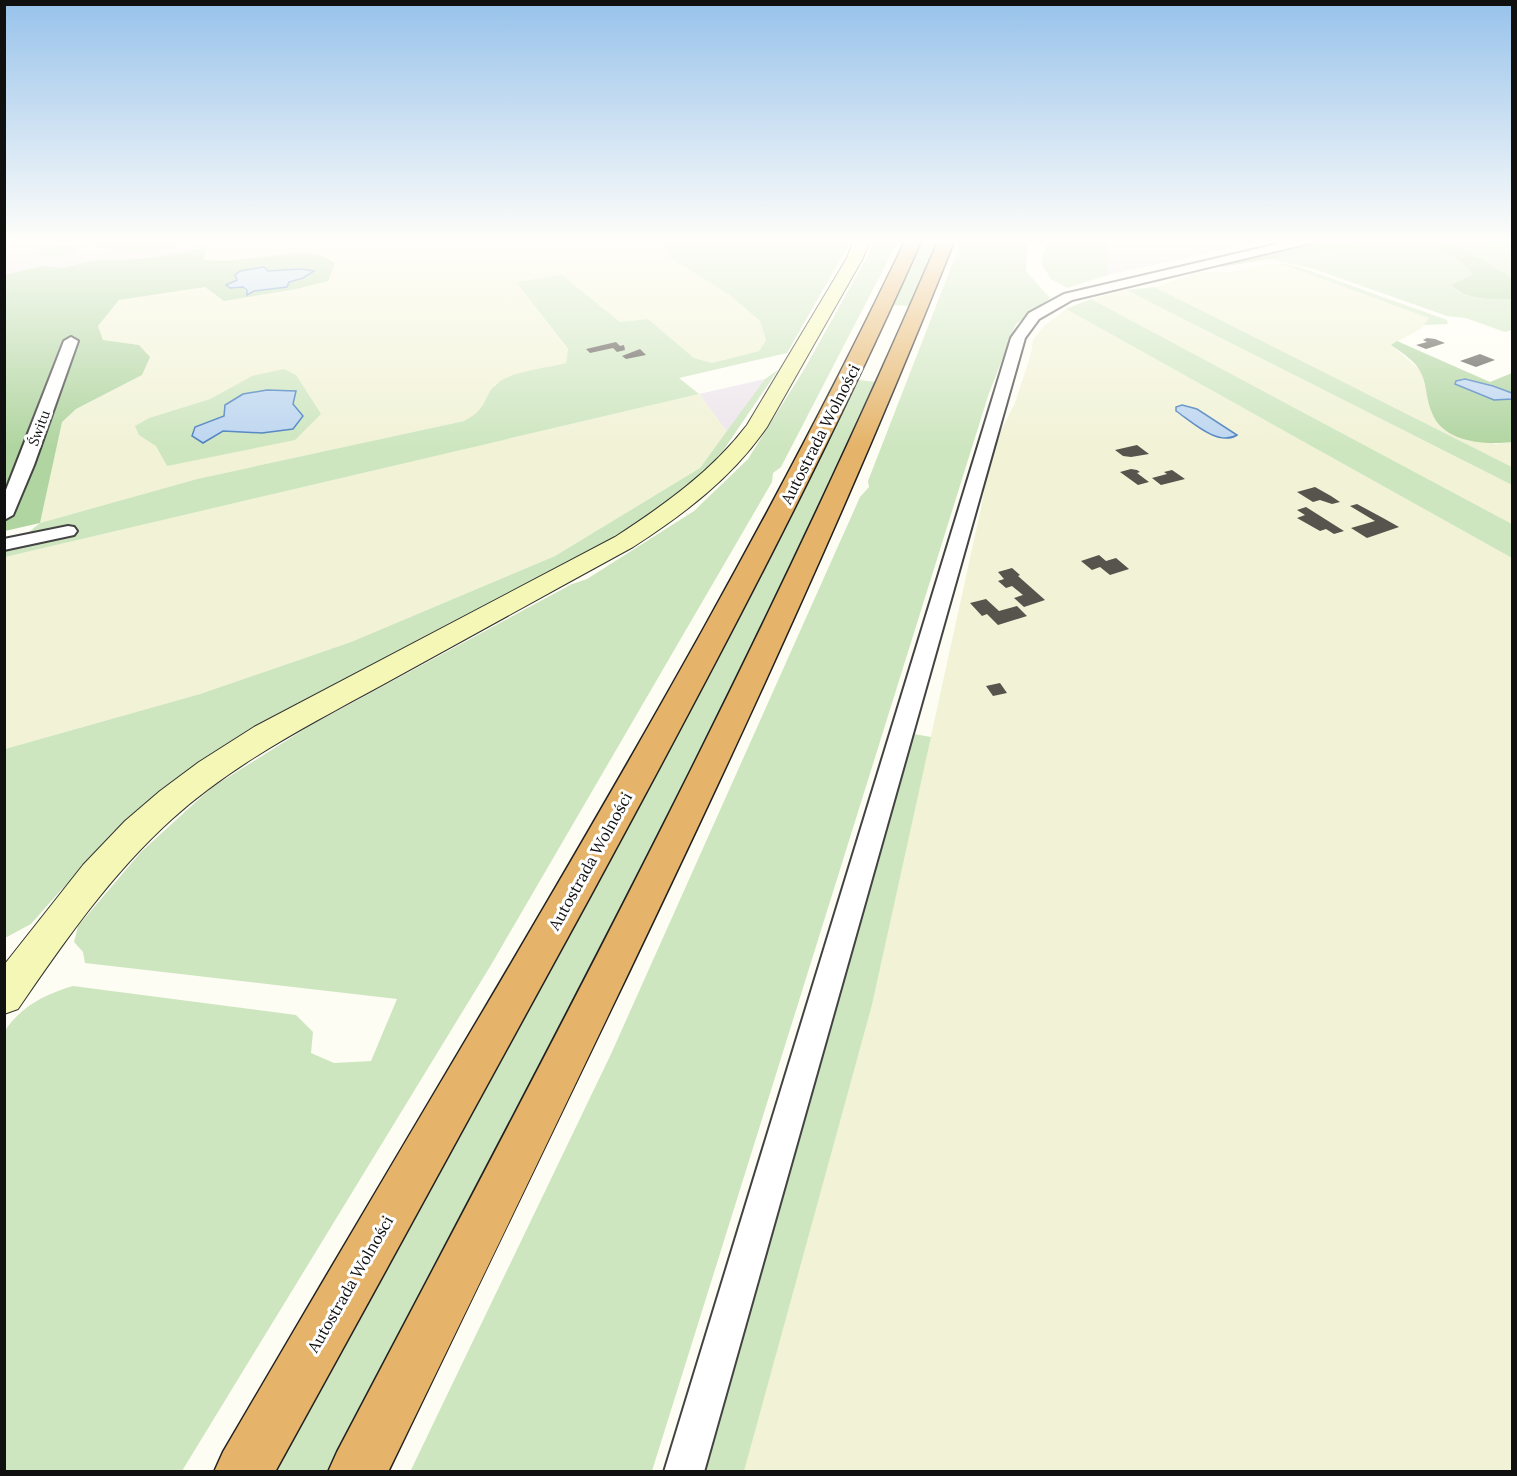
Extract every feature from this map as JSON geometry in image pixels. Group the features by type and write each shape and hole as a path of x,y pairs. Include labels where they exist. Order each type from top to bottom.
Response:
{"highway":[{"name":"Autostrada Wolności","path":"243,1472 665,728 811,453 883,308"},
{"path":"357,1472 590,1011 775,632 878,406 919,308"}],"street":[{"path":"11,976 134,835 161,809 218,766 265,735 616,546 661,518 700,488 719,471 756,427 826,308"},
{"path":"684,1472 1018,338 1034,316 1049,308"},
{"name":"Świtu","path":"4,515 26,465 71,341"},
{"path":"4,545 68,531"}],"shaded area":[{"path":"765,379 727,432 699,394"}],"green space":[{"path":"4,308 113,308 98,326 103,340 139,345 150,357 142,375 76,409 62,422 40,523 5,531"},
{"path":"113,308 536,308 568,350 566,363 495,384 479,414 464,421 197,479 40,523 61,422 76,409 142,375 139,345 103,340 98,326","holes":["252,376 167,466 156,445 149,418 210,399"]},
{"path":"536,308 603,308 620,322 648,319 694,358 712,363 759,351 766,340 760,321 745,308 813,308 787,353 679,378 699,394 5,557 4,552 40,523 197,479 464,421 478,411 493,388 504,379 566,363 568,349"},
{"path":"603,308 745,308 760,321 766,340 759,351 712,363 694,358 648,319 620,322"},
{"path":"839,308 863,308 781,467 773,473 772,482 491,965 182,1471 5,1471 4,1032 10,1023 34,1003 73,986 296,1015 313,1032 311,1053 334,1063 371,1061 397,999 85,963 83,952 74,942 78,926 141,852 211,788 311,725 572,584 587,579 694,511 748,459 805,368"},
{"path":"935,308 1037,308 1016,324 988,396 652,1471 410,1472 611,1054 860,497 869,487 868,481"},
{"path":"1108,308 1161,308 1512,485 1512,524"},
{"path":"1108,308 1512,524 1512,558 1066,309"},
{"path":"1161,308 1196,308 1512,467 1512,485"},
{"path":"1196,308 1401,308 1429,318 1422,328 1391,345 1421,371 1432,413 1495,444 1512,442 1512,467"},
{"path":"1401,308 1413,308 1447,320 1448,324 1424,325 1429,318"},
{"path":"1424,308 1512,308 1512,330 1505,332 1466,318 1447,316"},
{"path":"1066,309 1512,558 1512,1471 743,1472 872,1005 981,508 992,448 1015,403 1031,354 1033,340 1044,326"},
{"path":"1397,341 1490,382 1512,373 1512,442 1490,443 1466,440 1446,431 1432,413 1419,369 1408,357 1391,345"},
{"path":"284,369 296,375 321,414 295,440 167,466 156,446 139,435 135,426 149,418 210,399 252,376"},
{"path":"778,370 712,467 669,503 620,534 238,740 162,789 61,890 31,924 5,938 5,749 200,694 351,642 555,556 700,468 765,379"},
{"path":"859,380 877,382 723,711 332,1471 269,1472 791,512"},
{"path":"699,394 727,432 700,468 555,556 351,642 200,694 5,749 4,557"},
{"path":"914,734 931,737 872,1005 744,1471 702,1472"}],"water":[{"path":"1465,379 1512,393 1512,399 1494,400 1455,384 1456,381"},
{"path":"267,390 296,391 293,404 303,416 293,429 262,433 223,431 203,443 192,436 195,427 224,416 225,405 243,394"},
{"path":"1182,405 1197,409 1237,435 1222,438 1205,431 1176,411 1176,407"}],"building":[{"path":"1427,338 1445,343 1426,349 1416,345 1427,342 1423,340"},
{"path":"616,342 620,346 624,345 625,350 617,352 613,348 590,353 586,349"},
{"path":"640,349 646,355 626,359 622,356"},
{"path":"1480,354 1495,360 1476,367 1460,361"},
{"path":"1137,445 1149,454 1131,457 1123,456 1115,450"},
{"path":"1131,469 1140,472 1137,473 1149,482 1138,485 1120,472"},
{"path":"1172,470 1185,479 1161,485 1152,478 1167,474 1164,472"},
{"path":"1315,487 1340,502 1332,504 1320,500 1313,502 1297,492"},
{"path":"1357,504 1399,527 1367,538 1351,528 1375,521 1350,506"},
{"path":"1306,507 1344,531 1334,534 1326,529 1320,531 1297,518 1305,515 1297,510"},
{"path":"1099,555 1106,561 1116,558 1129,569 1110,575 1100,567 1092,570 1081,561"},
{"path":"1012,568 1045,600 1024,607 1014,598 1023,595 1012,586 1006,588 998,581 1004,579 998,572"},
{"path":"986,599 999,611 1017,606 1027,616 998,625 987,614 982,616 970,603"},
{"path":"1000,683 1007,693 993,696 986,686"}]}
